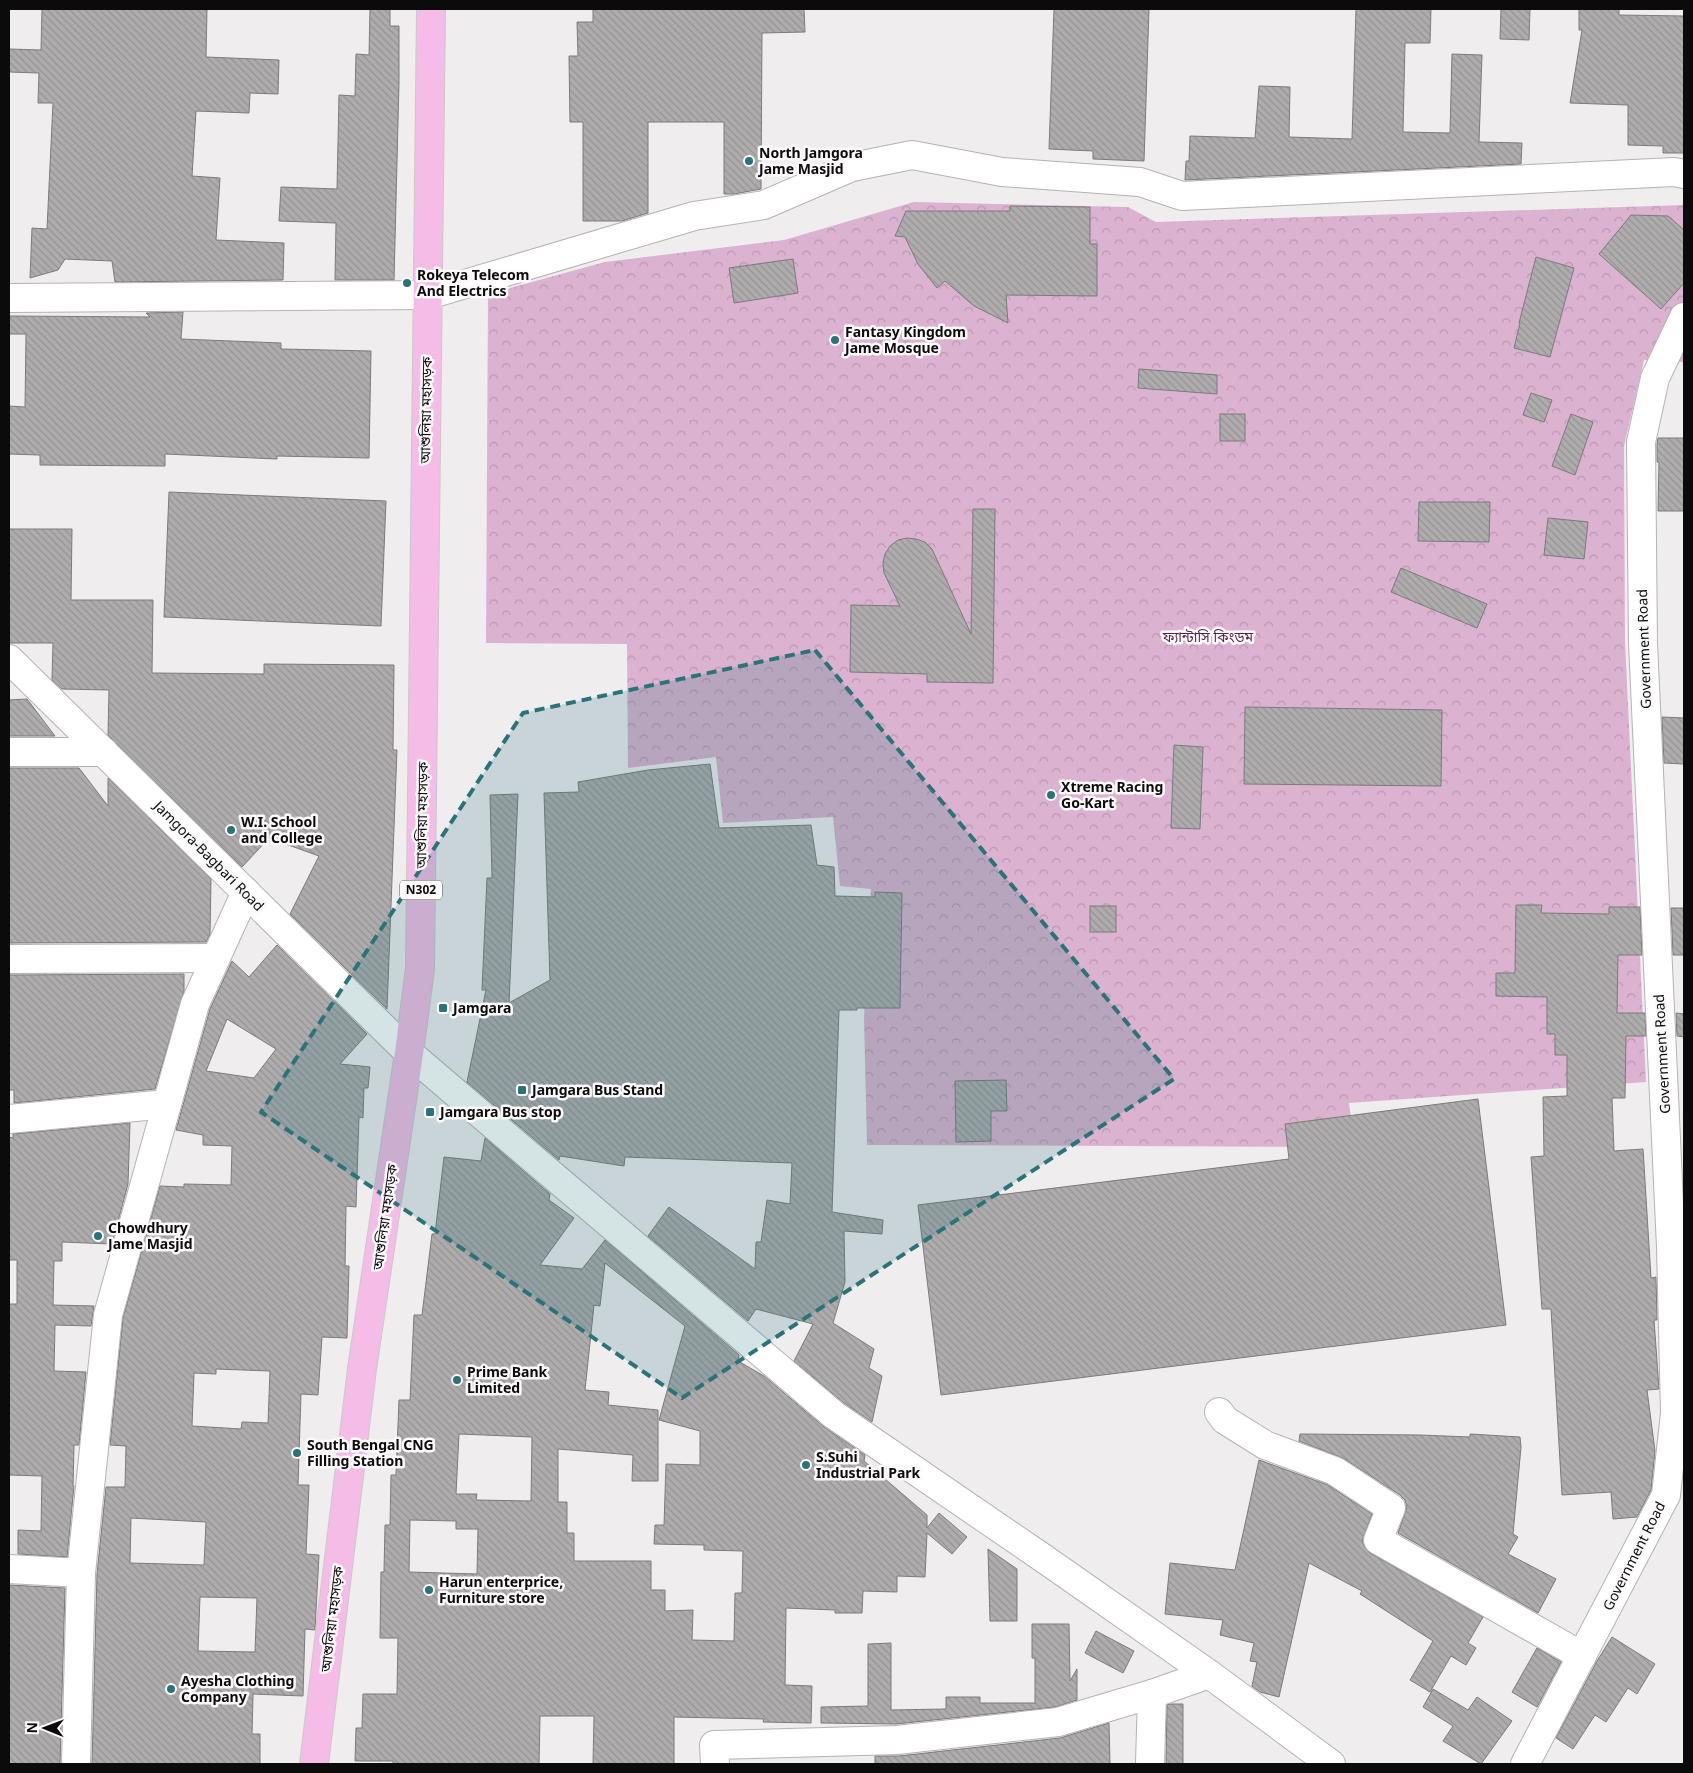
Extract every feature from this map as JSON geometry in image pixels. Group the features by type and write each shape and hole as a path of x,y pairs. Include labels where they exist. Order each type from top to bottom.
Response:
{"highway":[{"name":"আশুলিয়া মহাসড়ক","path":"314,1764 362,1369 420,969 431,9"}],"street":[{"path":"9,298 428,295 694,216 764,205 852,167 912,155 1002,172 1140,182 1182,196 1674,172 1684,174"},
{"name":"Government Road","path":"1525,1764 1666,1496 1675,1413 1677,1247 1643,643 1642,442 1655,378 1684,317"},
{"name":"Jamgora-Bagbari Road","path":"9,659 409,1053 834,1415 1209,1674 1331,1764"},
{"path":"9,752 104,752"},
{"path":"76,1764 81,1573 108,1315 195,1004 246,892"},
{"path":"9,959 215,958"},
{"path":"9,1119 166,1104"},
{"path":"1219,1412 1225,1420 1265,1445 1335,1471 1391,1508 1378,1540 1582,1656"},
{"path":"9,1568 81,1573"},
{"path":"715,1764 714,1745 897,1740 1058,1722 1152,1694 1209,1674"},
{"path":"1150,1764 1152,1694"}],"highlighted area":[{"path":"815,650 1174,1079 682,1398 261,1112 523,713"}],"green space":[{"name":"ফ্যান্টাসি কিংডম","path":"914,202 1128,207 1156,222 1684,205 1684,362 1644,360 1624,446 1625,642 1646,1082 1349,1103 1355,1147 867,1145 864,1018 871,889 840,886 833,817 723,823 716,757 628,768 627,644 486,643 488,294 605,262 784,240"}],"building":[{"path":"42,9 207,9 206,57 279,60 278,94 250,93 249,113 196,111 192,176 220,178 216,240 284,243 283,280 115,282 112,261 65,259 58,270 30,278 32,228 47,229 53,103 38,103 39,73 9,72 9,49 41,50"},
{"path":"370,9 390,9 390,26 399,26 394,280 335,280 336,223 279,221 281,187 337,189 339,95 355,96 356,54 369,55"},
{"path":"593,9 804,9 805,32 762,33 761,189 724,194 724,122 648,122 648,213 622,221 583,221 583,122 570,122 569,56 578,56 577,22 593,22"},
{"path":"1054,9 1149,9 1144,161 1093,159 1093,151 1049,149"},
{"path":"1356,9 1431,9 1430,43 1405,43 1403,132 1450,133 1452,54 1482,55 1479,142 1522,143 1521,164 1185,180 1186,161 1189,161 1190,136 1255,138 1259,86 1290,87 1289,137 1352,139"},
{"path":"1501,9 1530,9 1529,40 1500,39"},
{"path":"1579,9 1619,9 1619,15 1684,16 1684,153 1663,153 1663,146 1628,145 1628,105 1570,103 1582,30 1579,30"},
{"path":"1010,206 1090,207 1090,244 1097,244 1097,296 1006,295 1008,323 974,306 945,281 937,288 918,264 905,237 895,236 906,211 1010,211"},
{"path":"1631,215 1668,216 1684,230 1684,283 1661,309 1599,254"},
{"path":"1536,257 1574,268 1550,357 1514,348"},
{"path":"793,259 798,293 734,303 729,268"},
{"path":"183,312 181,339 281,343 281,349 371,351 369,458 277,456 277,459 165,454 165,466 40,465 40,455 9,454 9,406 25,407 26,334 9,334 9,316 150,317 146,313"},
{"path":"1139,369 1217,375 1217,394 1138,388"},
{"path":"1531,393 1552,400 1544,422 1523,415"},
{"path":"1220,414 1245,414 1245,441 1220,441"},
{"path":"1571,414 1593,422 1575,475 1552,466"},
{"path":"1658,438 1684,438 1684,511 1658,511"},
{"path":"169,492 386,501 381,626 164,617"},
{"path":"1419,502 1490,502 1489,542 1418,541"},
{"path":"973,509 995,509 993,683 927,682 927,674 850,672 851,605 900,606 884,573 883,563 885,554 890,546 898,540 916,539 925,542 932,549 971,634"},
{"path":"1548,518 1588,522 1584,559 1544,555"},
{"path":"9,529 72,529 71,600 153,600 152,673 264,674 264,664 394,665 393,750 397,750 387,1009 290,914 319,856 269,838 242,867 108,735 109,690 62,689 52,680 53,643 9,643"},
{"path":"1401,568 1487,604 1477,628 1391,592"},
{"path":"27,699 55,736 9,736 9,700"},
{"path":"1245,707 1442,710 1441,786 1244,784"},
{"path":"1662,717 1684,718 1684,764 1664,763"},
{"path":"1174,745 1203,747 1200,829 1171,828"},
{"path":"710,764 719,828 811,825 817,865 834,867 835,896 875,897 875,892 902,893 900,1008 839,1010 832,1212 883,1220 882,1234 844,1231 845,1282 833,1323 874,1349 869,1368 882,1376 872,1422 844,1403 794,1361 813,1324 756,1309 748,1321 648,1236 669,1207 755,1269 756,1242 761,1242 767,1200 790,1204 792,1163 625,1157 624,1166 560,1156 559,1160 467,1082 486,990 482,990 487,878 492,878 490,795 518,794 509,1003 550,980 544,793 579,792 578,782 648,770"},
{"path":"9,768 79,768 108,806 108,778 211,879 210,934 206,942 9,943"},
{"path":"1516,905 1542,905 1541,913 1609,914 1609,907 1640,907 1642,955 1618,955 1617,1013 1645,1013 1646,1036 1626,1036 1625,1098 1612,1098 1614,1151 1643,1149 1651,1278 1656,1277 1657,1320 1654,1320 1659,1389 1647,1390 1655,1451 1651,1490 1637,1517 1613,1519 1611,1492 1562,1495 1551,1309 1542,1309 1531,1157 1544,1156 1543,1097 1567,1096 1567,1055 1555,1055 1555,1034 1547,1034 1547,997 1496,996 1496,973 1515,973"},
{"path":"1090,906 1116,906 1116,932 1090,932"},
{"path":"1671,908 1684,908 1684,955 1673,955"},
{"path":"277,945 367,1034 340,1064 370,1067 368,1088 364,1088 363,1118 359,1117 356,1207 346,1206 345,1266 349,1266 347,1338 322,1337 318,1395 301,1394 298,1485 309,1485 306,1554 319,1555 315,1630 305,1629 303,1696 253,1694 252,1734 260,1734 260,1764 92,1764 97,1574 106,1487 125,1487 126,1446 110,1445 123,1318 160,1186 184,1187 184,1184 231,1185 232,1146 203,1145 203,1135 176,1130 210,1009 232,961 249,977","holes":["227,1019 276,1049 254,1078 206,1071","216,1369 270,1371 268,1423 242,1422 241,1429 192,1426 194,1373 216,1374","131,1518 206,1522 204,1565 130,1563","200,1597 257,1598 255,1652 198,1651"]},
{"path":"184,974 184,991 155,1089 14,1103 14,1090 9,1090 9,975"},
{"path":"1676,1013 1684,1014 1684,1037 1677,1036"},
{"path":"1006,1080 1007,1111 991,1111 991,1141 956,1142 955,1081"},
{"path":"1478,1099 1506,1325 941,1395 918,1205 1289,1159 1285,1124"},
{"path":"130,1123 128,1184 112,1244 62,1242 62,1261 54,1261 53,1305 94,1306 91,1326 55,1325 54,1371 86,1372 79,1445 74,1445 74,1486 67,1557 18,1554 18,1530 41,1531 42,1476 9,1475 9,1304 17,1304 17,1260 9,1260 9,1137 13,1138 13,1134"},
{"path":"485,1138 550,1194 549,1200 574,1218 540,1265 582,1269 605,1240 739,1355 738,1361 764,1376 824,1427 865,1455 864,1461 927,1515 927,1528 939,1513 967,1537 952,1554 927,1533 925,1577 897,1576 897,1592 863,1591 862,1613 835,1613 835,1610 786,1608 785,1685 812,1686 811,1723 763,1722 764,1719 674,1717 674,1764 593,1764 594,1716 540,1716 539,1764 393,1764 393,1761 355,1761 356,1728 362,1728 363,1694 397,1694 398,1638 380,1638 381,1572 384,1572 385,1525 390,1525 391,1475 396,1475 399,1400 410,1400 414,1315 422,1315 432,1234 435,1234 444,1157 481,1161","holes":["605,1263 685,1326 659,1420 700,1431 700,1465 666,1464 664,1525 655,1525 654,1544 704,1545 704,1550 743,1551 742,1593 735,1593 734,1641 692,1640 693,1610 665,1611 665,1590 651,1590 651,1561 574,1561 574,1533 567,1533 567,1502 558,1502 558,1449 633,1455 632,1481 658,1481 658,1410 608,1405 609,1392 585,1390 594,1305 600,1306","459,1434 532,1437 531,1501 476,1500 477,1494 456,1494","410,1520 456,1521 456,1529 478,1529 477,1574 409,1572"]},
{"path":"1300,1434 1470,1437 1470,1434 1520,1437 1521,1447 1513,1534 1518,1537 1508,1554 1556,1579 1538,1613 1398,1533 1407,1507 1405,1500 1343,1458 1299,1441"},
{"path":"1259,1460 1328,1485 1372,1514 1362,1541 1370,1553 1483,1617 1468,1643 1476,1648 1466,1665 1451,1656 1430,1692 1410,1680 1433,1641 1360,1594 1362,1591 1309,1563 1279,1697 1260,1692 1252,1686 1257,1662 1250,1661 1254,1643 1220,1635 1223,1620 1165,1614 1170,1563 1235,1570"},
{"path":"988,1549 1017,1569 1017,1621 990,1621"},
{"path":"9,1585 65,1588 60,1764 9,1764"},
{"path":"1032,1624 1069,1624 1070,1681 1077,1669 1077,1700 1055,1707 896,1724 821,1723 821,1707 868,1706 868,1644 891,1643 891,1710 946,1709 946,1697 980,1697 980,1703 1035,1703 1035,1658 1032,1658"},
{"path":"1096,1631 1134,1651 1123,1673 1085,1653"},
{"path":"1612,1637 1655,1664 1637,1694 1628,1688 1606,1722 1595,1715 1573,1749 1556,1738"},
{"path":"1537,1648 1561,1662 1537,1707 1512,1692"},
{"path":"1433,1689 1468,1710 1477,1697 1512,1721 1481,1764 1443,1741 1453,1726 1423,1707"},
{"path":"1183,1704 1183,1764 1166,1764 1167,1705"},
{"path":"1109,1723 1110,1764 875,1764 875,1756 899,1756 1060,1738"}],"place":[{"name":"North Jamgora Jame Masjid","path":"749,161"},
{"name":"Rokeya Telecom And Electrics","path":"407,283"},
{"name":"Fantasy Kingdom Jame Mosque","path":"835,340"},
{"name":"Xtreme Racing Go-Kart","path":"1051,795"},
{"name":"W.I. School and College","path":"231,830"},
{"name":"Jamgara","path":"443,1008"},
{"name":"Jamgara Bus Stand","path":"522,1090"},
{"name":"Jamgara Bus stop","path":"430,1112"},
{"name":"Chowdhury Jame Masjid","path":"98,1236"},
{"name":"Prime Bank Limited","path":"457,1380"},
{"name":"South Bengal CNG Filling Station","path":"297,1453"},
{"name":"S.Suhi Industrial Park","path":"806,1465"},
{"name":"Harun enterprice, Furniture store","path":"429,1590"},
{"name":"Ayesha Clothing Company","path":"171,1689"}]}
